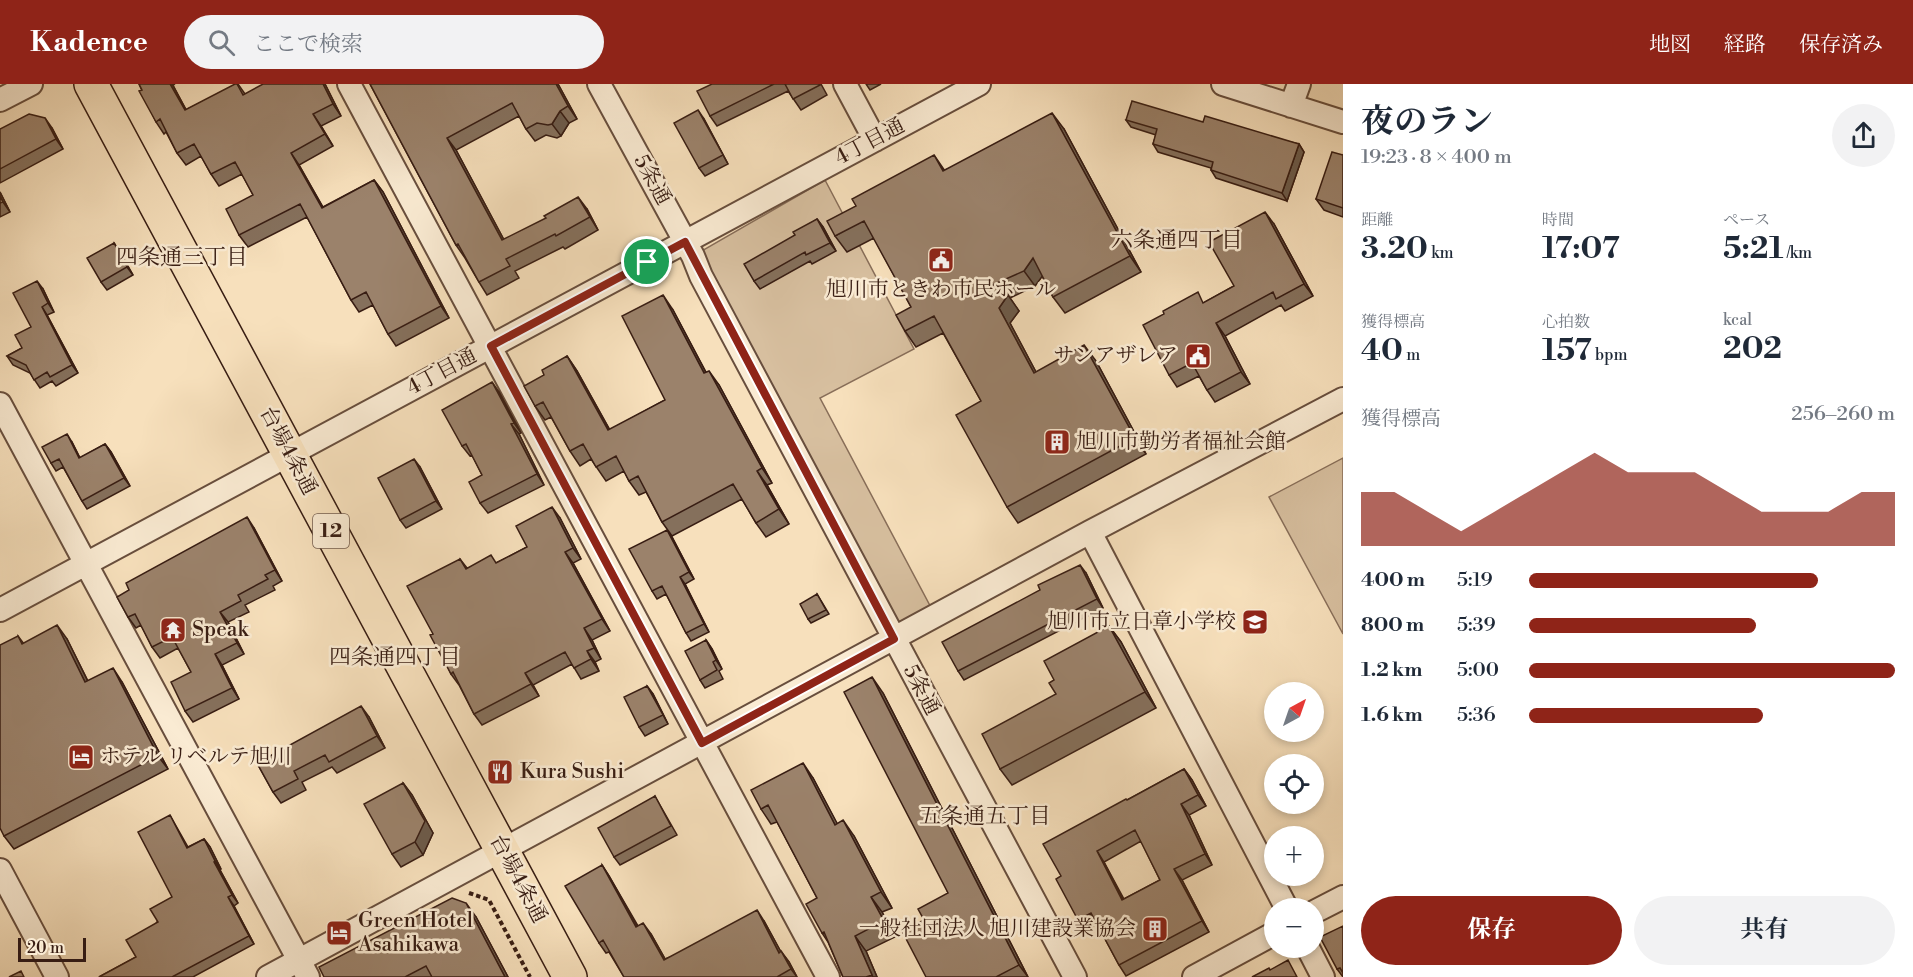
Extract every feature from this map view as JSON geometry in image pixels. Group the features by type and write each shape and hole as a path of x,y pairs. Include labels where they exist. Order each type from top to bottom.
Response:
{"highway":[{"name":"台場4条通","path":"91,84 570,977"}],"street":[{"path":"0,100 31,84"},
{"path":"349,84 828,977"},
{"name":"5条通","path":"599,84 1075,977"},
{"path":"845,84 875,140"},
{"name":"4丁目通","path":"0,610 979,84"},
{"path":"1223,84 1343,122"},
{"path":"1292,106 1299,84"},
{"path":"267,977 303,968 502,850 1090,532 1343,399"},
{"path":"0,404 303,968"},
{"path":"1090,532 1281,898"},
{"path":"0,870 57,977"},
{"path":"1324,907 1343,897"},
{"path":"1194,977 1264,939"},
{"path":"1313,958 1323,977"}],"path":[{"path":"469,894 489,900 530,977"}],"shaded area":[{"path":"825,180 914,349 820,398 936,617 894,639 693,256"},
{"path":"1343,458 1343,634 1269,497"}],"building":[{"path":"139,84 170,84 185,110 235,84 243,95 263,84 323,84 333,104 313,114 325,134 291,153 322,208 374,180 441,306 388,334 366,292 351,300 300,204 239,235 226,209 253,195 235,162 211,174 194,144 177,153 160,119 156,122 139,91 142,90"},
{"path":"370,84 556,84 568,106 560,111 552,124 537,123 526,129 512,103 447,138 502,240 546,218 544,216 578,197 590,217 506,259 510,266 479,282 458,244 456,245"},
{"path":"712,84 774,84 710,116 697,91"},
{"path":"785,84 819,84 820,85 793,99"},
{"path":"1132,101 1203,122 1205,116 1299,144 1282,193 1211,170 1213,162 1153,144 1157,129 1126,120"},
{"path":"698,110 723,155 699,168 674,123"},
{"path":"1052,113 1130,256 1053,297 1033,258 1024,271 992,285 1008,295 999,308 1034,373 1084,345 1135,438 1007,507 956,415 981,401 934,316 905,331 896,315 911,307 864,221 835,236 827,221 856,206 852,199 934,155 943,171"},
{"path":"29,114 45,118 56,139 0,169 0,129"},
{"path":"1332,152 1343,155 1343,208 1316,199"},
{"path":"1265,212 1304,284 1276,299 1273,292 1216,323 1241,372 1207,390 1192,363 1169,375 1143,325 1198,292 1203,303 1234,286 1209,242"},
{"path":"817,219 830,243 806,255 805,252 754,281 744,264 795,235 793,232"},
{"path":"114,243 127,267 101,282 87,258"},
{"path":"37,281 48,303 42,307 72,365 50,377 47,372 34,380 26,365 7,356 22,348 15,335 31,327 13,293"},
{"path":"663,295 704,373 709,371 762,468 757,471 779,509 756,523 733,484 662,522 638,476 629,481 616,456 596,467 583,444 570,451 543,402 535,406 524,386 544,375 542,370 567,356 608,430 665,400 622,316"},
{"path":"492,382 537,474 480,503 469,482 482,475 466,444 462,446 442,410"},
{"path":"67,434 79,458 105,444 124,478 82,501 59,459 51,463 42,447"},
{"path":"414,459 436,501 400,520 378,478"},
{"path":"552,507 573,548 565,552 602,619 584,628 594,648 587,651 591,659 574,668 565,652 525,673 531,684 474,714 453,672 451,674 430,635 433,634 407,586 460,559 466,569 491,555 496,563 527,547 516,526"},
{"path":"247,517 275,570 265,575 268,579 238,595 241,601 220,612 237,643 215,654 232,688 185,711 171,682 191,672 172,637 152,647 135,614 128,617 117,597 129,590 126,583"},
{"path":"667,530 689,572 680,577 704,624 686,633 662,586 652,591 629,549"},
{"path":"1080,565 1097,599 958,671 942,642 1040,590 1038,585"},
{"path":"817,594 826,610 808,619 800,604"},
{"name":"ホテル リベルテ旭川","path":"57,625 85,682 113,668 158,756 4,836 0,828 0,645 18,636 22,644"},
{"path":"1109,626 1145,692 1000,769 982,734 1056,694 1049,683 1054,680 1044,661"},
{"path":"706,640 716,660 713,662 717,670 700,680 685,651"},
{"path":"872,677 1019,965 996,977 926,977 902,931 924,920 918,909 948,893 844,692"},
{"path":"647,686 663,715 639,727 624,697"},
{"path":"361,706 377,736 329,762 325,755 294,771 298,779 273,792 257,763"},
{"path":"803,763 835,825 843,820 881,892 871,897 884,921 855,936 872,975 866,977 843,977 824,932 822,933 806,904 817,898 768,805 761,809 751,790"},
{"path":"1184,769 1198,795 1181,804 1205,854 1174,869 1202,921 1119,965 1091,913 1078,920 1056,879 1061,876 1043,844","holes":["1135,830 1160,880 1122,900 1097,851"]},
{"path":"403,783 425,821 415,842 392,854 364,804"},
{"path":"655,796 671,826 614,857 598,828"},
{"path":"170,815 187,848 204,839 232,895 228,897 249,936 172,977 99,977 136,957 126,940 158,922 150,909 172,897 138,832"},
{"path":"602,865 636,927 643,923 664,960 757,910 779,953 781,951 791,969 777,977 624,977 603,940 599,943 565,886"},
{"path":"452,898 466,903 505,977 432,977 426,966 405,977 324,977 319,967"},
{"path":"1343,926 1343,973 1340,968 1337,969 1324,945 1324,935"},
{"path":"1288,960 1297,977 1252,977 1269,968 1270,970"},
{"path":"21,971 24,977 9,977"}],"place":[{"name":"旭川市ときわ市民ホール","path":"941,260"},
{"name":"サンアザレア","path":"1198,356"},
{"name":"旭川市勤労者福祉会館","path":"1057,442"},
{"name":"旭川市立日章小学校","path":"1255,622"},
{"name":"Speak","path":"173,630"},
{"name":"ホテル リベルテ旭川","path":"81,757"},
{"name":"Kura Sushi","path":"500,772"},
{"name":"一般社団法人 旭川建設業協会","path":"1155,929"},
{"name":"Green Hotel Asahikawa","path":"339,933"}],"district":[{"name":"六条通四丁目","path":"1177,240"},
{"name":"四条通三丁目","path":"182,257"},
{"name":"四条通四丁目","path":"395,657"},
{"name":"五条通五丁目","path":"985,816"}],"route":[{"path":"685,242 894,639 702,743 491,346 647,262 685,242"}]}
